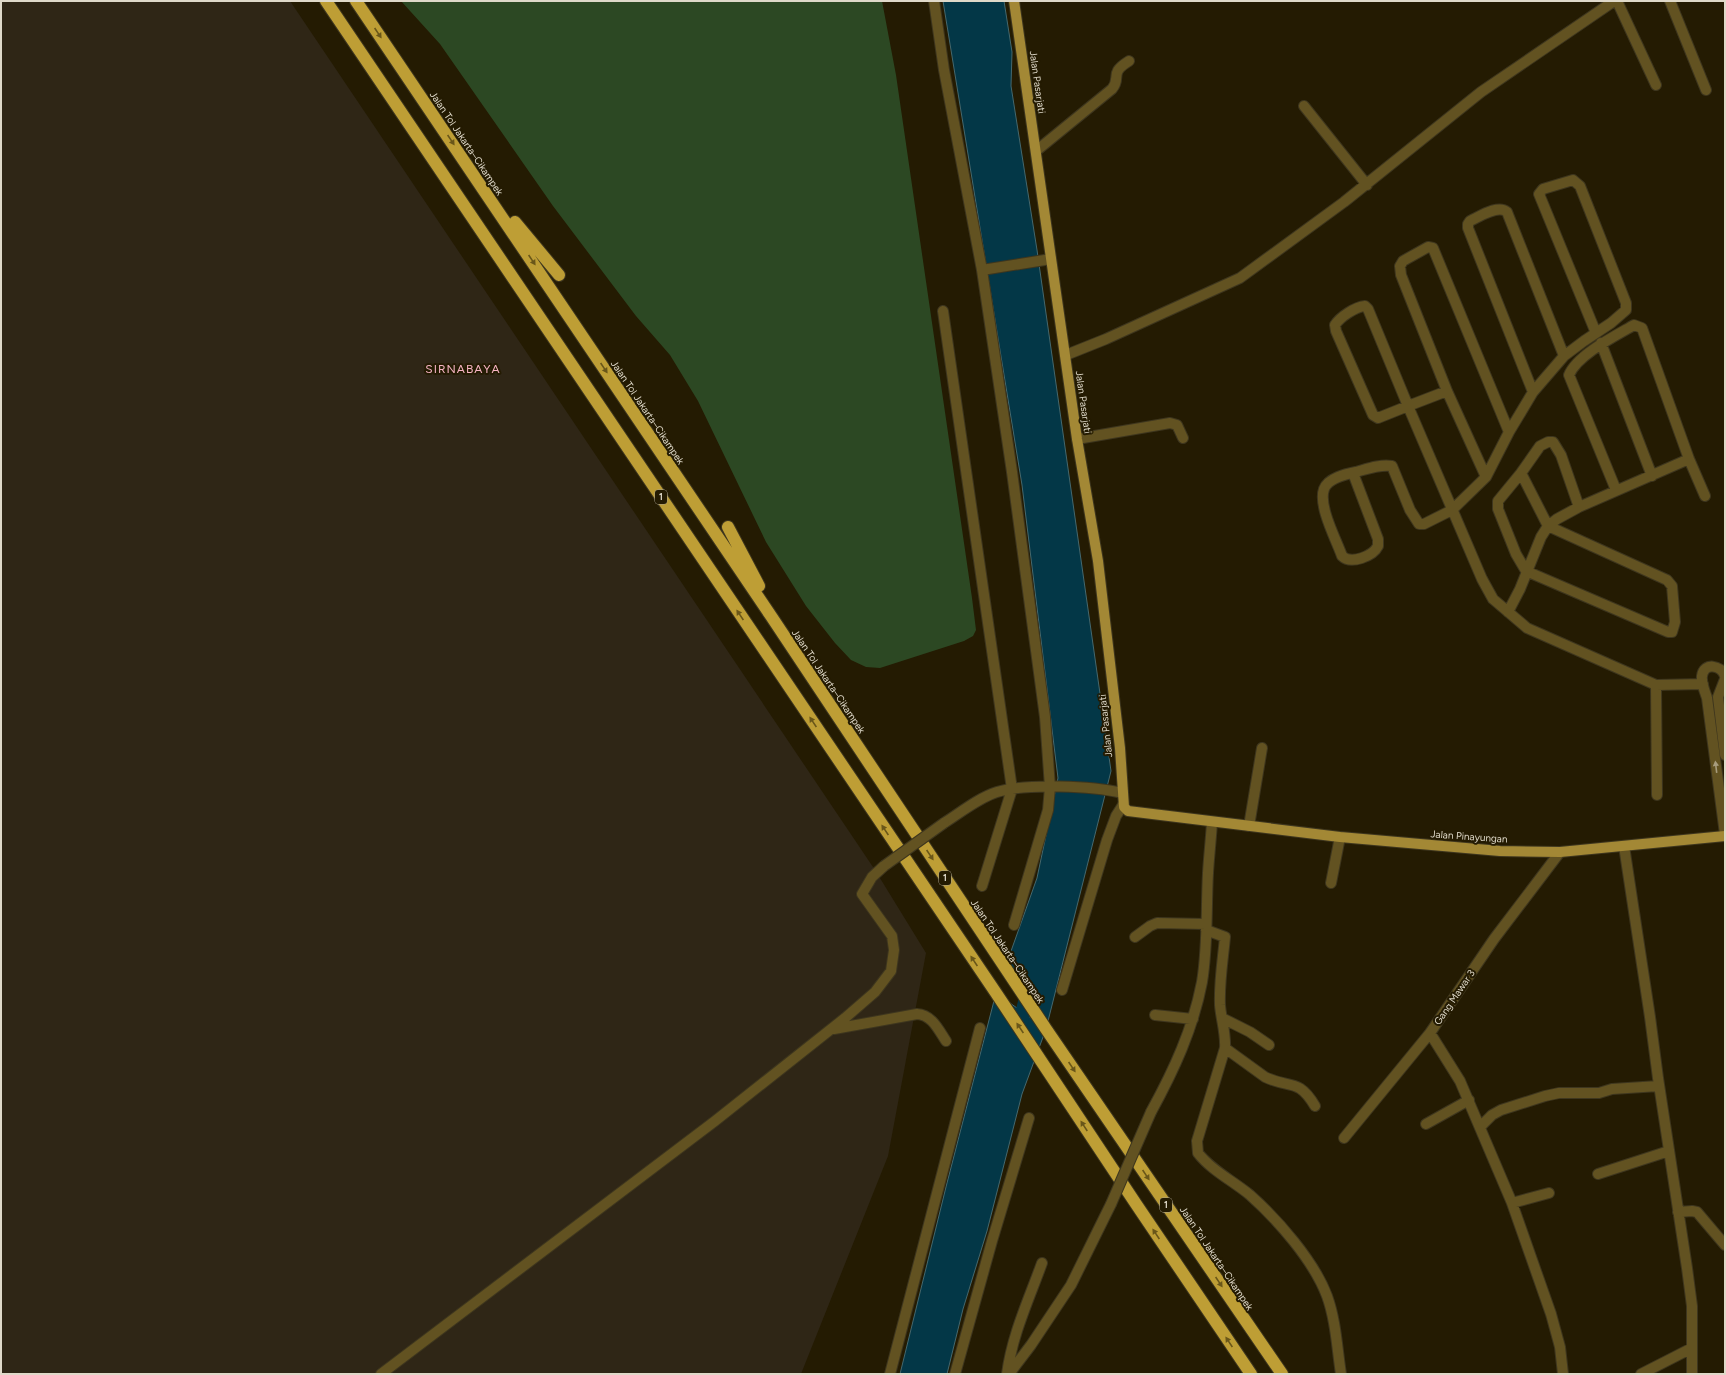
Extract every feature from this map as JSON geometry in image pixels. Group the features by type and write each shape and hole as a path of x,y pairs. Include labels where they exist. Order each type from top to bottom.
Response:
{"highway":[{"name":"1","path":"326,1 1042,1061 1136,1204 1251,1374"},
{"name":"Jalan Tol Jakarta–Cikampek","path":"356,1 470,167 772,616 1050,1035 1282,1374"},
{"path":"470,167 559,275"},
{"path":"728,527 756,580 772,616"}],"main road":[{"name":"Jalan Pasarjati","path":"1014,1 1077,439 1098,561 1120,748 1123,806"},
{"name":"Jalan Pinayungan","path":"1123,806 1128,811 1212,822 1450,848 1560,852 1725,835"}],"street":[{"path":"934,1 946,78 982,270 1012,472 1054,787 1014,925"},
{"path":"1066,355 1106,339 1240,278 1367,185 1481,92 1614,1"},
{"path":"1618,1 1656,84"},
{"path":"1670,1 1706,90"},
{"path":"1036,152 1115,87 1117,70 1129,61"},
{"path":"1304,106 1367,185"},
{"path":"1353,473 1378,539 1378,546 1372,553 1350,561 1346,560 1342,556 1326,515 1322,500 1324,488 1329,483 1336,478 1353,473 1386,465 1392,466 1410,510 1419,524 1424,524 1452,510 1486,477 1509,432 1533,392 1564,356 1611,323 1627,307 1580,186 1573,180 1543,189 1539,194 1596,333"},
{"path":"1533,392 1468,228 1470,221 1498,209 1504,209 1507,212 1564,356"},
{"path":"1486,477 1446,391 1401,275 1400,266 1403,261 1428,247 1433,248 1509,432"},
{"path":"982,270 1051,259"},
{"path":"1446,391 1408,406 1378,418 1372,415 1336,331 1335,325 1338,320 1360,306 1365,306 1368,309 1408,406 1452,510 1482,579 1493,598 1526,628 1656,685 1703,684"},
{"path":"943,310 1012,788 982,886"},
{"path":"1616,490 1569,375 1572,367 1601,343 1634,325 1642,328 1689,459 1705,496"},
{"path":"1601,343 1652,476"},
{"path":"1077,439 1170,422 1177,425 1183,438"},
{"path":"1521,473 1548,526 1667,580 1672,586 1674,628 1672,632 1668,632 1526,571 1516,554 1498,509 1498,501 1521,473 1540,446 1548,442 1553,442 1561,455 1579,506"},
{"path":"1508,612 1520,589 1541,537 1548,526 1579,506 1689,459"},
{"path":"1725,755 1713,704 1703,684 1702,677 1703,672 1713,666 1718,667 1723,671 1725,677 1718,697 1713,704 1725,835"},
{"path":"1656,685 1656,795"},
{"path":"1249,826 1262,748"},
{"path":"381,1374 665,1160 830,1030 875,992 886,978 893,965 894,950 892,936 862,894 872,877 884,866 944,823 996,793 1012,788 1054,787 1110,790 1122,793"},
{"path":"1062,990 1107,840 1116,816 1123,806"},
{"path":"1008,1374 1031,1345 1071,1285 1111,1204 1152,1112 1178,1061 1193,1019 1202,981 1212,822"},
{"path":"1331,884 1340,837"},
{"path":"1624,846 1692,1306 1692,1374"},
{"name":"Gang Mawar 3","path":"1344,1138 1430,1033 1494,939 1560,852"},
{"path":"1135,937 1150,926 1157,923 1206,927 1225,937 1219,989 1222,1018 1226,1036 1226,1048 1197,1141 1198,1153 1208,1164 1250,1196 1290,1238 1312,1267 1327,1296 1336,1331 1341,1374"},
{"path":"830,1030 863,1023 924,1014 930,1018 946,1041"},
{"path":"1155,1015 1193,1019"},
{"path":"1222,1018 1250,1032 1268,1045"},
{"path":"890,1374 980,1028"},
{"path":"1430,1033 1460,1081 1481,1126 1512,1203 1551,1314 1560,1347 1563,1374"},
{"path":"1226,1048 1265,1077 1271,1080 1289,1083 1304,1090 1315,1106"},
{"path":"1481,1126 1492,1115 1500,1110 1545,1096 1559,1093 1599,1093 1612,1089 1659,1086"},
{"path":"1426,1124 1469,1100"},
{"path":"955,1374 992,1241 1029,1118"},
{"path":"1598,1174 1669,1151"},
{"path":"1512,1203 1549,1193"},
{"path":"1678,1212 1697,1212 1725,1245"},
{"path":"1008,1374 1010,1354 1014,1338 1042,1263"},
{"path":"1641,1374 1692,1348"}],"shaded area":[{"path":"1,1 290,1 875,870 926,953 888,1156 801,1374 1,1374"}],"green space":[{"path":"401,1 882,1 896,75 972,598 976,630 973,636 964,641 880,668 866,667 851,660 835,643 806,606 766,542 698,401 670,355 636,316 553,206 440,44"}],"water":[{"path":"943,1 1004,1 1012,52 1011,86 1037,250 1111,771 1046,1029 1022,1094 987,1231 963,1309 947,1374 900,1374 996,993 1045,1028 1005,968 1037,878 1058,778 1022,485"}],"waterway":[{"path":"1018,1032 1029,988"}],"district":[{"name":"SIRNABAYA","path":"463,369"}]}
